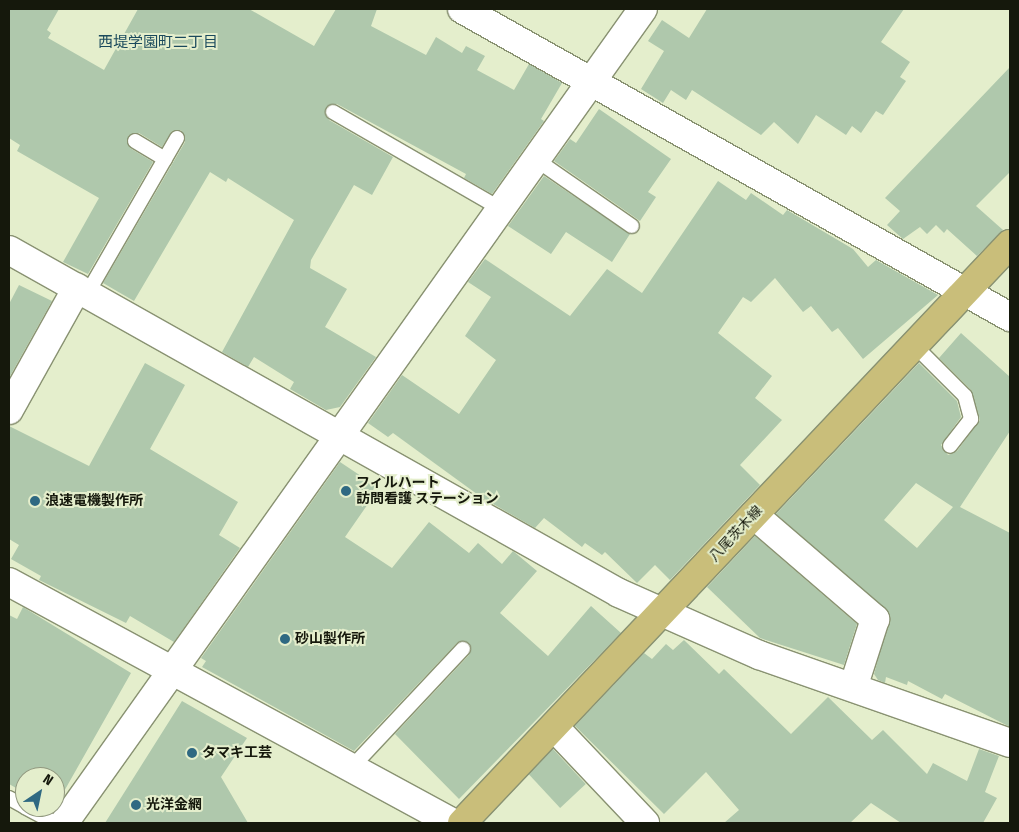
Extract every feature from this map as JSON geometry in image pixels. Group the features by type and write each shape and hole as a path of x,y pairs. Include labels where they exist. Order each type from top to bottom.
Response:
{"main road":[{"name":"八尾茨木線","path":"462,823 555,728 661,613 1010,244"}],"street":[{"path":"462,9 1010,317"},
{"path":"64,823 174,672 538,161 642,9"},
{"path":"9,250 342,434 619,594 758,655 854,685 1010,743"},
{"path":"9,410 82,291"},
{"path":"754,515 875,619 854,685"},
{"path":"9,582 453,823"},
{"path":"555,728 645,823"}],"lane":[{"path":"333,112 503,210"},
{"path":"82,291 177,138"},
{"path":"135,141 165,159"},
{"path":"538,161 632,226"},
{"path":"914,346 965,396 971,419 950,446"},
{"path":"352,767 463,649"},
{"path":"44,817 55,823"}],"building":[{"path":"9,9 59,9 47,30 51,33 48,38 104,70 138,9 249,9 314,46 336,9 377,9 371,26 426,55 436,37 462,53 466,46 485,56 477,70 514,90 529,64 562,83 541,119 544,121 492,194 464,178 466,174 337,104 326,107 329,120 393,157 372,195 354,185 311,260 310,268 347,289 325,327 376,357 340,407 326,410 290,389 294,382 254,357 248,367 222,352 294,220 228,178 226,182 210,172 134,301 103,283 185,142 181,130 172,131 162,147 139,133 128,136 130,148 153,162 88,274 63,262 99,198 17,151 20,145 9,138"},
{"path":"707,9 904,9 881,42 910,62 900,77 906,81 883,115 876,111 861,133 852,126 846,135 816,115 798,144 774,122 761,135 692,90 686,100 671,90 663,103 641,89 664,51 648,41 662,20 689,38"},
{"path":"1010,67 1010,172 976,206 1003,230 977,256 947,229 944,233 936,225 927,234 920,227 903,239 887,225 900,211 885,198"},
{"path":"599,109 671,159 648,192 656,197 640,221 554,161 570,139 576,143"},
{"path":"544,176 630,234 612,262 566,232 551,254 508,226"},
{"path":"718,181 746,200 751,193 783,215 787,210 853,249 868,267 876,260 938,295 863,359 838,328 832,332 811,306 803,312 775,278 751,302 743,297 718,333 772,376 755,398 782,420 740,465 760,485 670,580 655,565 637,583 605,552 602,555 585,543 582,547 544,518 535,528 481,497 393,433 388,437 368,423 402,375 459,414 496,360 465,336 491,297 468,282 485,259 570,316 607,269 642,293"},
{"path":"19,285 52,301 9,378 9,304"},
{"path":"961,333 1010,377 1010,431 960,507 1010,533 1010,727 945,694 942,699 908,681 907,685 886,677 885,683 878,680 874,674 890,614 776,514 919,363 957,401 961,417 941,445 948,455 957,451 980,420 971,390 939,358","holes":["916,483 953,507 917,548 884,520"]},
{"path":"145,363 185,385 150,449 238,502 219,535 240,548 174,642 130,616 126,623 39,580 41,576 11,559 19,545 9,539 9,426 89,466"},
{"path":"340,462 379,488 345,537 392,568 429,522 469,553 478,543 502,564 513,551 537,571 500,613 548,656 591,606 621,633 459,799 395,734 469,655 471,647 465,641 457,643 354,751 202,667 206,661 201,658"},
{"path":"755,536 857,624 844,665 760,638 707,587"},
{"path":"23,607 131,673 65,790 65,767 15,767 15,787 9,784 9,615 17,619"},
{"path":"684,640 719,674 724,669 791,734 828,697 872,740 883,730 927,774 933,763 967,781 979,749 999,756 985,792 997,798 983,823 901,823 871,803 850,823 724,823 739,810 706,772 664,814 575,726 644,653 652,659 666,644 673,650"},
{"name":"タマキ工芸","path":"182,701 247,738 221,777 248,823 105,823"},
{"path":"553,749 586,784 560,808 527,773"}],"place":[{"name":"フィルハート 訪問看護 ステーション","path":"346,491"},
{"name":"浪速電機製作所","path":"35,501"},
{"name":"砂山製作所","path":"285,639"},
{"name":"タマキ工芸","path":"192,753"},
{"name":"光洋金網","path":"136,805"}],"district":[{"name":"西堤学園町二丁目","path":"158,43"}]}
